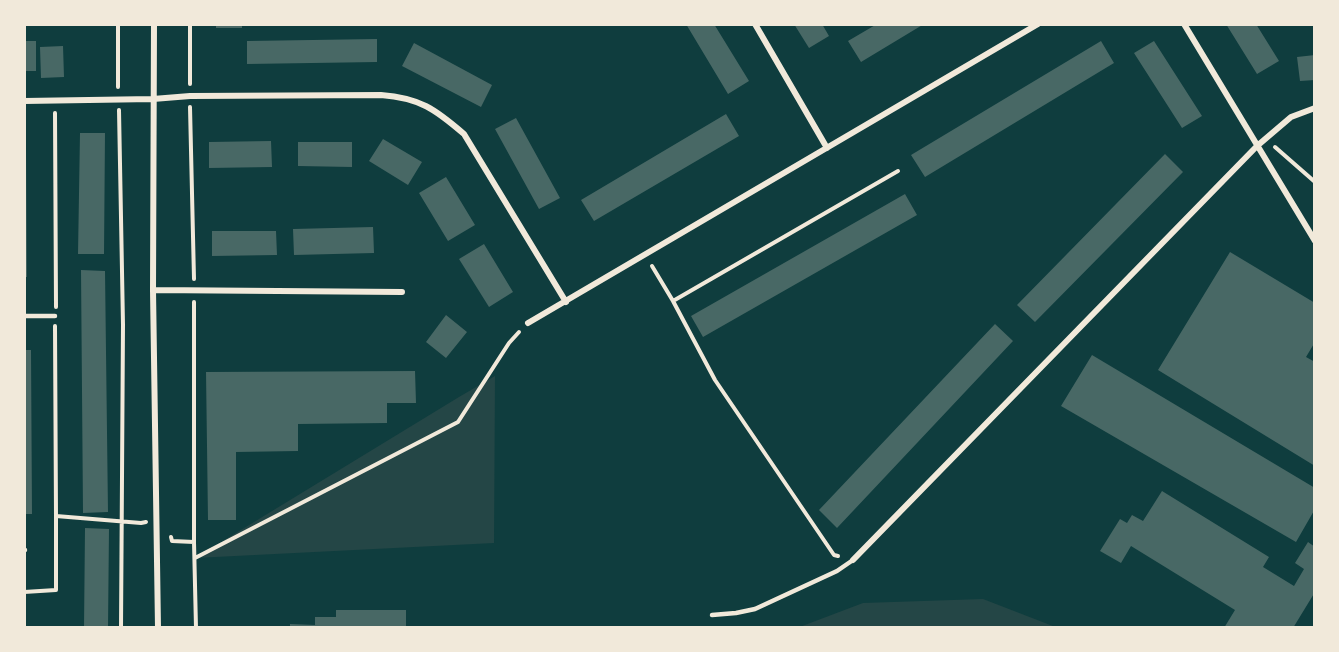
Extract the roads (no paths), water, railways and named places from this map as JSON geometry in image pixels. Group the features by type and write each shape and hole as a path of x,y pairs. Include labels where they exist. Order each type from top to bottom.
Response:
{"street":[{"path":"154,24 153,290 158,628"},
{"path":"755,24 827,148"},
{"path":"528,323 1038,24"},
{"path":"1184,24 1315,241"},
{"path":"24,101 153,99 190,96 381,95 397,96 420,102 442,115 464,134 566,302"},
{"path":"853,560 1257,146 1291,117 1315,108"},
{"path":"153,290 402,292"}],"lane":[{"path":"24,316 55,316"},
{"path":"712,615 755,609 837,571 853,560"}]}
